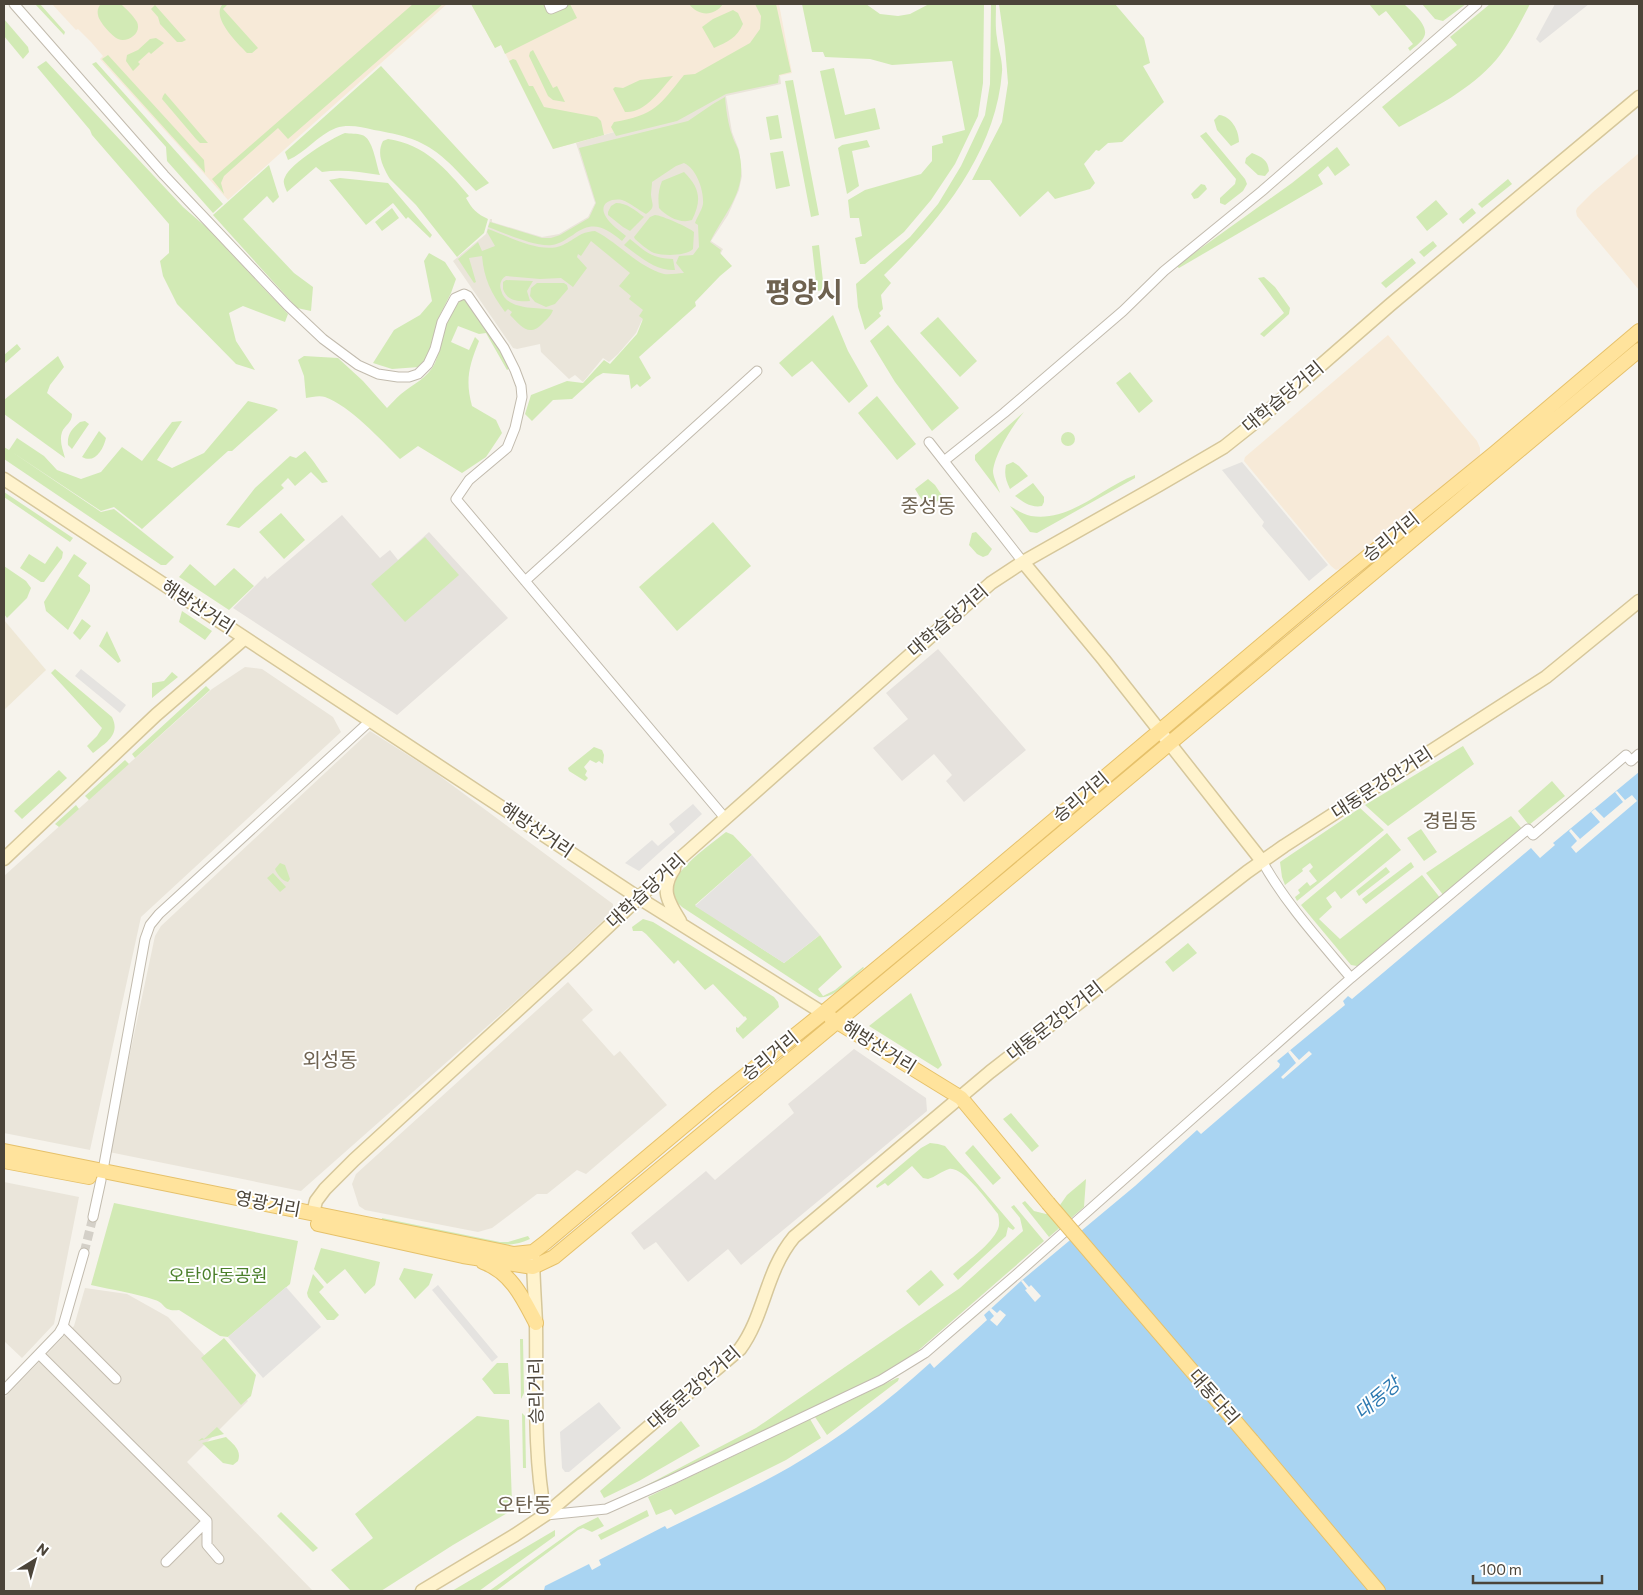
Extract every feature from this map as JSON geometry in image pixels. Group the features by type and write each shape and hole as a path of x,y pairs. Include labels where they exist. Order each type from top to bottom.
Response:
{"main road":[{"name":"대학습당거리","path":"313,1213 319,1197 354,1160 639,898 682,856 991,583 1023,562 1224,446 1258,420 1390,305 1639,97"},
{"name":"승리거리","path":"545,1515 538,1461 533,1252 716,1099 824,1013 1327,590 1639,332"},
{"name":"승리거리","path":"533,1266 554,1257 590,1229 1639,350"},
{"name":"해방산거리","path":"4,479 639,898 961,1098 1048,1203"},
{"path":"1023,562 1104,660 1262,861"},
{"name":"대동문강안거리","path":"422,1591 545,1515 740,1349 750,1334 775,1264 794,1237 990,1072 1262,861 1546,677 1639,601"},
{"path":"4,859 156,715 245,638"},
{"path":"682,856 670,874 666,887 670,905 683,925"},
{"name":"영광거리","path":"4,1151 102,1175 463,1256 533,1266"},
{"name":"영광거리","path":"4,1161 102,1175 313,1213 514,1254 533,1252"},
{"name":"대동다리","path":"1048,1203 1378,1591"},
{"path":"463,1256 488,1264 511,1280 536,1323"}],"street":[{"path":"14,4 164,175 287,305 323,339 358,365 378,374 398,377 409,377 418,374 428,364 442,322 455,298 464,294 468,296 504,348 515,370 521,386 522,396 511,440 507,448 469,480 456,499 725,818"},
{"path":"549,4 551,9 563,4"},
{"path":"944,461 1004,413 1100,330 1164,271 1262,191 1477,4"},
{"path":"525,581 757,371"},
{"path":"929,442 1023,562"},
{"path":"92,1217 102,1175 145,940 150,925 159,914 370,721"},
{"path":"545,1515 606,1510 881,1380 925,1354 1351,978 1528,829 1533,834 1626,755 1631,761 1639,754"},
{"path":"1262,861 1272,880 1351,978"},
{"path":"4,1390 64,1326 84,1253"},
{"path":"64,1326 116,1379"},
{"path":"39,1354 207,1521 207,1545 219,1559"},
{"path":"166,1562 207,1521"}],"shaded area":[{"path":"52,4 447,4 228,200 100,59 103,56 91,42 78,29 76,30"},
{"path":"471,4 779,4 792,73 739,85 642,124 553,149 501,45 495,48"},
{"path":"1555,4 1589,4 1540,43 1536,39"},
{"path":"780,76 781,84 726,96 732,132 739,150 742,176 739,190 728,215 711,241 723,249 716,263 658,335 642,320 636,333 618,354 609,362 603,358 583,382 575,375 569,379 541,352 540,344 517,349 513,348 453,261 486,234 490,219 492,219 492,222 542,237 559,234 588,217 595,203 576,143 642,124 739,85"},
{"path":"1639,153 1639,290 1577,216 1576,211 1593,192"},
{"path":"1388,335 1477,441 1480,455 1343,568 1336,570 1244,461 1245,457"},
{"path":"1242,462 1328,565 1309,581 1262,526 1264,522 1222,470"},
{"path":"342,515 380,558 390,550 398,560 429,532 508,618 397,715 233,608 265,576 267,579"},
{"path":"4,620 46,670 4,710"},
{"path":"938,649 1026,750 964,802 946,781 952,775 934,754 902,781 873,748 908,719 886,693"},
{"path":"245,667 262,669 333,717 341,732 141,917 90,1150 4,1133 4,876 212,689"},
{"path":"81,669 126,705 120,713 75,676"},
{"path":"370,731 433,771 613,904 613,911 552,969 301,1191 109,1152 155,936 161,926"},
{"path":"693,804 702,814 639,871 625,863 652,840 658,846 675,832 669,824"},
{"path":"752,855 820,935 784,963 695,906"},
{"path":"568,982 593,1010 582,1020 614,1056 620,1051 667,1105 586,1174 577,1170 547,1194 537,1194 492,1228 478,1232 365,1210 359,1206 352,1184 356,1174"},
{"path":"854,1049 926,1098 927,1111 741,1265 728,1249 688,1282 656,1242 644,1250 631,1233 706,1171 715,1180 794,1113 788,1104"},
{"path":"4,1182 79,1197 54,1324 22,1358 4,1341"},
{"path":"438,1285 498,1357 492,1362 432,1290"},
{"path":"286,1287 321,1327 263,1378 228,1337"},
{"path":"85,1288 127,1294 168,1317 248,1401 187,1462 313,1591 4,1591 4,1398 74,1326"},
{"path":"599,1402 621,1428 569,1472 565,1472 562,1468 560,1432"}],"green space":[{"path":"35,4 40,4 65,32 64,35"},
{"path":"101,4 121,4 137,22 138,30 136,33 126,40 118,39 112,35 99,18 98,11"},
{"path":"223,4 227,5 223,9 258,48 252,53 247,53 227,30 220,16 220,9"},
{"path":"413,4 443,4 288,139 278,128 224,176 221,183 224,194 212,179"},
{"path":"471,4 570,4 577,18 505,54 501,45 495,48"},
{"path":"689,4 723,4 711,13 701,13"},
{"path":"755,4 776,4 791,72 779,75 778,83 726,94 677,121 616,136 611,127 614,122 639,116 655,108 684,75 695,74 750,43 760,29 761,16"},
{"path":"802,4 866,4 880,14 898,16 910,14 929,4 984,4 983,83 978,116 955,164 931,200 904,232 865,264 860,264 855,238 862,236 859,218 850,218 848,200 865,190 921,174 932,161 932,146 943,143 942,136 965,130 952,61 892,65 870,59 825,57 823,52 812,52"},
{"path":"991,4 996,4 996,34 1002,72 998,101 989,130 977,157 962,183 944,208 925,232 884,275 891,283 881,295 883,309 879,313 881,316 865,330 858,307 856,284 910,237 938,204 961,166 985,115 990,84"},
{"path":"999,4 1115,4 1144,38 1150,63 1143,66 1164,102 1122,142 1108,143 1099,151 1096,150 1084,164 1095,183 1090,189 1055,199 1048,191 1020,217 990,180 972,180 1002,122 1008,83"},
{"path":"1369,4 1404,4 1422,24 1425,33 1423,39 1410,51 1408,48 1413,44 1386,11 1379,16"},
{"path":"1422,4 1466,4 1443,21 1435,19"},
{"path":"1490,4 1530,4 1506,47 1486,71 1451,98 1399,127 1382,107 1457,45 1450,37"},
{"path":"155,5 186,40 177,42 160,24 158,17 151,9"},
{"path":"733,10 738,13 743,24 741,29 735,36 714,48 702,27 713,19"},
{"path":"4,19 28,47 29,52 23,59 4,36"},
{"path":"156,38 164,43 151,54 149,52 138,62 140,64 133,71 126,61 127,55 138,50 150,39"},
{"path":"533,50 553,88 557,86 565,102 553,100 548,96 529,56"},
{"path":"108,55 204,160 205,173 102,59"},
{"path":"516,60 529,86 533,86 544,107 597,117 601,121 604,135 553,149 509,61"},
{"path":"46,61 183,207 206,227 288,314 285,322 243,306 229,313 236,341 255,370 236,364 177,304 163,276 160,261 169,253 169,224 92,135 90,130 37,67"},
{"path":"96,62 223,204 213,213 167,161 166,147 92,64"},
{"path":"381,66 489,183 476,191 442,156 421,143 393,134 355,126 345,126 329,131 288,160 285,152"},
{"path":"834,68 845,115 875,108 880,129 835,139 820,71"},
{"path":"673,76 652,100 632,112 625,112 613,89 615,87 623,88 640,80"},
{"path":"793,80 819,215 811,217 785,81"},
{"path":"165,93 208,143 200,143 196,139 162,99"},
{"path":"725,97 729,126 741,163 741,176 739,188 710,242 721,250 720,253 732,266 695,302 696,306 639,357 651,378 640,387 637,384 631,389 629,375 603,373 572,399 553,400 532,421 525,414 531,395 567,381 583,383 604,360 610,364 637,334 643,319 639,316 643,310 629,299 631,296 619,286 630,273 591,241 581,256 578,254 577,257 587,268 573,287 561,278 540,279 506,276 501,282 500,288 504,297 509,302 523,307 553,310 549,317 538,327 529,330 525,329 510,315 512,312 508,309 505,312 496,298 486,279 482,256 469,258 476,282 474,283 458,259 478,242 482,251 495,246 487,232 488,229 525,243 545,248 563,245 581,234 595,231 655,271 664,274 684,273 676,263 679,256 693,255 699,247 698,225 695,223 703,204 703,199 696,175 684,163 676,166 652,182 651,195 653,206 646,214 622,200 613,200 604,205 603,209 608,220 626,236 622,241 604,229 593,227 580,230 558,244 545,245 528,242 488,227 490,222 542,238 560,235 589,218 596,203 579,148 688,121"},
{"path":"778,115 782,138 770,140 766,117"},
{"path":"1219,115 1227,118 1234,124 1239,142 1231,146 1217,130 1214,120"},
{"path":"1206,132 1245,179 1247,184 1243,191 1225,205 1220,203 1220,198 1235,184 1236,179 1200,136"},
{"path":"345,133 360,134 366,137 374,152 380,175 343,171 322,172 316,167 287,192 284,179 289,171 321,146"},
{"path":"388,139 413,146 434,159 469,196 466,198 473,208 488,219 484,233 457,257 416,205 390,179 380,156 383,141"},
{"path":"867,140 870,147 852,151 859,186 847,194 838,148 842,145"},
{"path":"1337,147 1350,165 1335,176 1328,166 1318,175 1323,184 1179,268 1176,266 1292,183"},
{"path":"783,151 790,186 776,189 770,153"},
{"path":"1252,153 1266,162 1269,171 1265,176 1258,175 1245,163 1246,158"},
{"path":"269,165 279,197 273,203 267,196 243,219 294,273 313,287 311,311 297,308 213,215"},
{"path":"684,172 693,183 698,195 695,213 692,220 688,221 679,220 666,214 659,208 658,198 662,181"},
{"path":"340,178 388,183 432,235 430,238 408,217 406,219 393,203 366,225 329,180"},
{"path":"1508,179 1512,184 1482,208 1478,204"},
{"path":"1201,184 1205,185 1207,189 1198,198 1194,199 1191,194"},
{"path":"1436,200 1448,214 1427,231 1416,217"},
{"path":"616,203 634,209 644,217 630,231 608,215 611,206"},
{"path":"392,208 399,218 382,231 375,222"},
{"path":"1472,208 1476,213 1463,224 1459,219"},
{"path":"655,215 675,222 694,232 693,249 680,254 658,254 649,250 635,239 634,237 650,217"},
{"path":"630,239 649,254 673,259 675,270 661,268 641,258 624,245"},
{"path":"1433,241 1437,246 1424,257 1419,252"},
{"path":"819,245 824,290 817,291 812,246"},
{"path":"429,253 445,262 456,279 440,315 427,358 419,367 392,369 373,363 394,330 420,315 432,301 424,261"},
{"path":"1412,258 1416,263 1386,288 1381,283"},
{"path":"1264,277 1275,287 1290,308 1289,314 1264,337 1260,334 1284,313 1258,278"},
{"path":"506,280 533,281 527,291 530,301 517,301 507,296 503,289 503,282"},
{"path":"537,283 564,283 568,289 555,304 546,307 535,302 530,296 531,288"},
{"path":"464,299 468,301 500,348 510,368 507,370 486,333 479,334 458,326 451,342 469,350 475,337 479,341 469,373 472,406 496,420 502,433 486,457 462,473 418,446 400,459 365,424 335,401 323,396 306,398 304,376 298,360 304,356 338,358 363,381 387,408 432,368 438,356 449,317 458,303"},
{"path":"833,315 848,351 868,386 849,403 812,361 792,377 779,363"},
{"path":"938,317 977,361 960,377 920,333"},
{"path":"888,325 959,408 932,431 895,382 870,341"},
{"path":"17,344 21,349 4,364 4,355"},
{"path":"58,356 64,367 50,385 47,393 72,414 71,420 61,435 65,458 4,414 4,400"},
{"path":"1130,372 1153,401 1139,413 1116,383"},
{"path":"877,396 916,444 897,460 858,413"},
{"path":"248,401 278,410 232,451 228,451 142,529 114,507 101,511 12,452 101,512 114,509 174,557 166,565 161,565 4,459 4,447 9,450 17,438 44,456 57,470 81,479 101,472 122,447 142,461 172,422 182,421 157,460 172,468 204,453"},
{"path":"1024,412 1005,440 994,464 993,473 1000,493 975,460 975,455"},
{"path":"85,421 89,424 72,449 68,445 69,435 72,429 80,422"},
{"path":"99,431 106,438 101,451 91,459 82,457"},
{"path":"1065,432 1071,432 1075,439 1071,446 1065,446 1061,442 1061,436"},
{"path":"305,451 328,482 322,483 311,472 295,486 288,478 281,485 284,488 239,528 226,525 255,488 290,456 296,458"},
{"path":"1013,462 1028,476 1010,489 1005,469 1006,465"},
{"path":"1135,475 1135,478 1037,533 1030,532 1010,506 1031,516 1059,514 1085,503"},
{"path":"928,479 935,485 943,497 929,504 924,502 915,489"},
{"path":"1033,483 1044,497 1042,506 1031,505 1015,496"},
{"path":"4,492 73,538 70,542 4,497"},
{"path":"281,513 305,540 284,559 259,532"},
{"path":"713,522 751,566 677,631 639,587"},
{"path":"976,532 992,549 988,555 983,557 977,554 969,545 972,533"},
{"path":"425,537 459,575 405,622 371,584"},
{"path":"57,546 63,552 62,558 44,582 41,582 20,568 29,554 45,564"},
{"path":"74,554 87,563 78,576 90,585 90,591 68,630 46,611 44,602"},
{"path":"190,564 215,586 234,568 254,586 229,610 179,577"},
{"path":"4,566 26,581 31,588 27,598 7,618 4,614"},
{"path":"182,611 212,631 205,640 179,622"},
{"path":"82,619 91,626 80,640 73,633"},
{"path":"107,631 121,661 118,663 99,646"},
{"path":"55,669 112,717 115,729 113,734 107,742 93,753 87,746 102,728 51,673"},
{"path":"172,672 178,677 152,698 152,683 164,681"},
{"path":"206,686 210,690 135,758 132,754"},
{"path":"1463,746 1474,764 1388,826 1365,805"},
{"path":"594,747 602,750 604,755 603,764 599,761 596,763 590,760 584,767 587,771 585,775 588,778 585,781 569,771 568,768"},
{"path":"125,760 129,764 89,800 85,796"},
{"path":"59,770 67,778 22,819 14,811"},
{"path":"1552,781 1565,796 1529,825 1518,811"},
{"path":"76,805 79,809 59,827 55,824"},
{"path":"1360,808 1384,830 1297,901 1295,897 1300,893 1298,890 1307,882 1310,886 1317,881 1309,871 1313,867 1310,863 1285,885 1280,862"},
{"path":"1511,816 1523,830 1444,896 1426,873"},
{"path":"1421,829 1437,852 1424,861 1407,838"},
{"path":"726,832 733,835 752,855 695,905 784,963 820,935 842,967 818,989 823,996 835,990 864,968 836,992 825,997 819,997 682,907 674,899 672,887 682,869"},
{"path":"1387,833 1401,850 1341,899 1335,891 1326,898 1332,907 1319,919 1340,939 1422,875 1441,899 1361,965 1351,965 1301,905"},
{"path":"1411,862 1414,867 1366,904 1362,899"},
{"path":"280,863 285,865 290,879 288,882 280,877 275,869"},
{"path":"1386,867 1390,872 1359,896 1356,891"},
{"path":"273,873 286,887 280,892 267,878"},
{"path":"643,919 653,922 774,997 779,1007 743,1039 736,1031 736,1027 738,1028 747,1019 745,1016 713,984 705,990 678,960 674,964 646,934 642,931 633,931 632,927"},
{"path":"1188,943 1197,953 1173,972 1165,962"},
{"path":"911,993 942,1065 938,1069 869,1026"},
{"path":"1011,1113 1039,1146 1032,1152 1003,1119"},
{"path":"930,1143 945,1146 1015,1228 1013,1230 1008,1227 1006,1236 958,1280 953,1274 990,1241 999,1225 998,1214 975,1186 955,1170 949,1169 928,1179 923,1178 912,1166 888,1186 885,1183 877,1188 876,1186 921,1148"},
{"path":"973,1145 1001,1178 993,1185 965,1153"},
{"path":"1086,1179 1084,1207 1049,1237 1022,1203 1025,1201 1034,1211 1046,1214 1060,1205 1067,1195"},
{"name":"오탄아동공원","path":"114,1203 298,1241 290,1284 228,1337 220,1336 179,1310 167,1309 158,1301 131,1293 91,1285"},
{"path":"1014,1205 1044,1241 905,1362 877,1378 622,1498 756,1428 960,1288 1023,1231 1020,1218 1011,1207"},
{"path":"382,1218 500,1242 508,1242 528,1236 530,1239 515,1244 499,1245 381,1222"},
{"path":"321,1248 380,1262 375,1285 365,1294 345,1269 327,1284 314,1269"},
{"path":"404,1268 433,1274 429,1285 415,1299 399,1279"},
{"path":"931,1270 944,1285 919,1306 906,1291"},
{"path":"313,1274 324,1287 319,1292 339,1315 334,1320 327,1320 308,1297 307,1293"},
{"path":"224,1338 256,1375 251,1396 241,1405 201,1358"},
{"path":"520,1339 523,1339 524,1393 521,1399"},
{"path":"497,1363 508,1363 510,1394 494,1394 482,1379"},
{"path":"899,1378 898,1381 827,1435 815,1417"},
{"path":"522,1413 525,1416 526,1468 523,1468"},
{"path":"477,1416 509,1420 512,1503 509,1512 381,1591 351,1591 331,1570 373,1538 355,1514"},
{"path":"810,1419 821,1438 786,1460 675,1515 671,1509 656,1515 648,1497"},
{"path":"681,1421 700,1446 639,1481 604,1498 600,1491"},
{"path":"217,1427 224,1434 198,1441 202,1438 204,1439"},
{"path":"226,1437 239,1454 238,1461 233,1465 223,1463 202,1443"},
{"path":"647,1510 649,1516 601,1540 598,1535"},
{"path":"281,1512 318,1548 313,1552 277,1516"},
{"path":"598,1517 604,1526 592,1532 583,1528 578,1530 496,1591 489,1591 578,1527"},
{"path":"555,1530 555,1536 479,1591 452,1591"}],"water":[{"name":"대동강","path":"1639,772 1639,1591 541,1591 544,1590 545,1586 589,1564 592,1570 601,1565 599,1560 665,1526 667,1529 760,1484 790,1467 863,1419 930,1363 934,1368 987,1320 984,1315 1021,1281 1135,1186 1197,1130 1201,1134 1279,1067 1280,1064 1277,1061 1345,1005 1343,1001 1348,996 1352,999 1531,848 1540,858 1555,845 1553,843"}],"pier":[{"path":"1617,791 1625,800 1632,795 1637,801 1576,853 1571,847 1577,841 1569,831 1571,829 1580,839 1600,822 1591,812 1595,809 1604,818 1623,802 1615,792"},
{"path":"1290,1050 1299,1060 1309,1051 1312,1054 1283,1079 1281,1077 1296,1063 1288,1052"},
{"path":"1023,1280 1029,1287 1031,1285 1041,1296 1035,1302 1025,1290 1027,1289 1021,1281"},
{"path":"991,1308 997,1313 1000,1310 1006,1315 997,1326 990,1320 994,1316 989,1310"}],"tunnel":[{"path":"84,1253 93,1217"}],"district":[{"name":"평양시","path":"804,292"},
{"name":"중성동","path":"928,506"},
{"name":"경림동","path":"1450,821"},
{"name":"외성동","path":"330,1060"},
{"name":"오탄동","path":"524,1505"}]}
